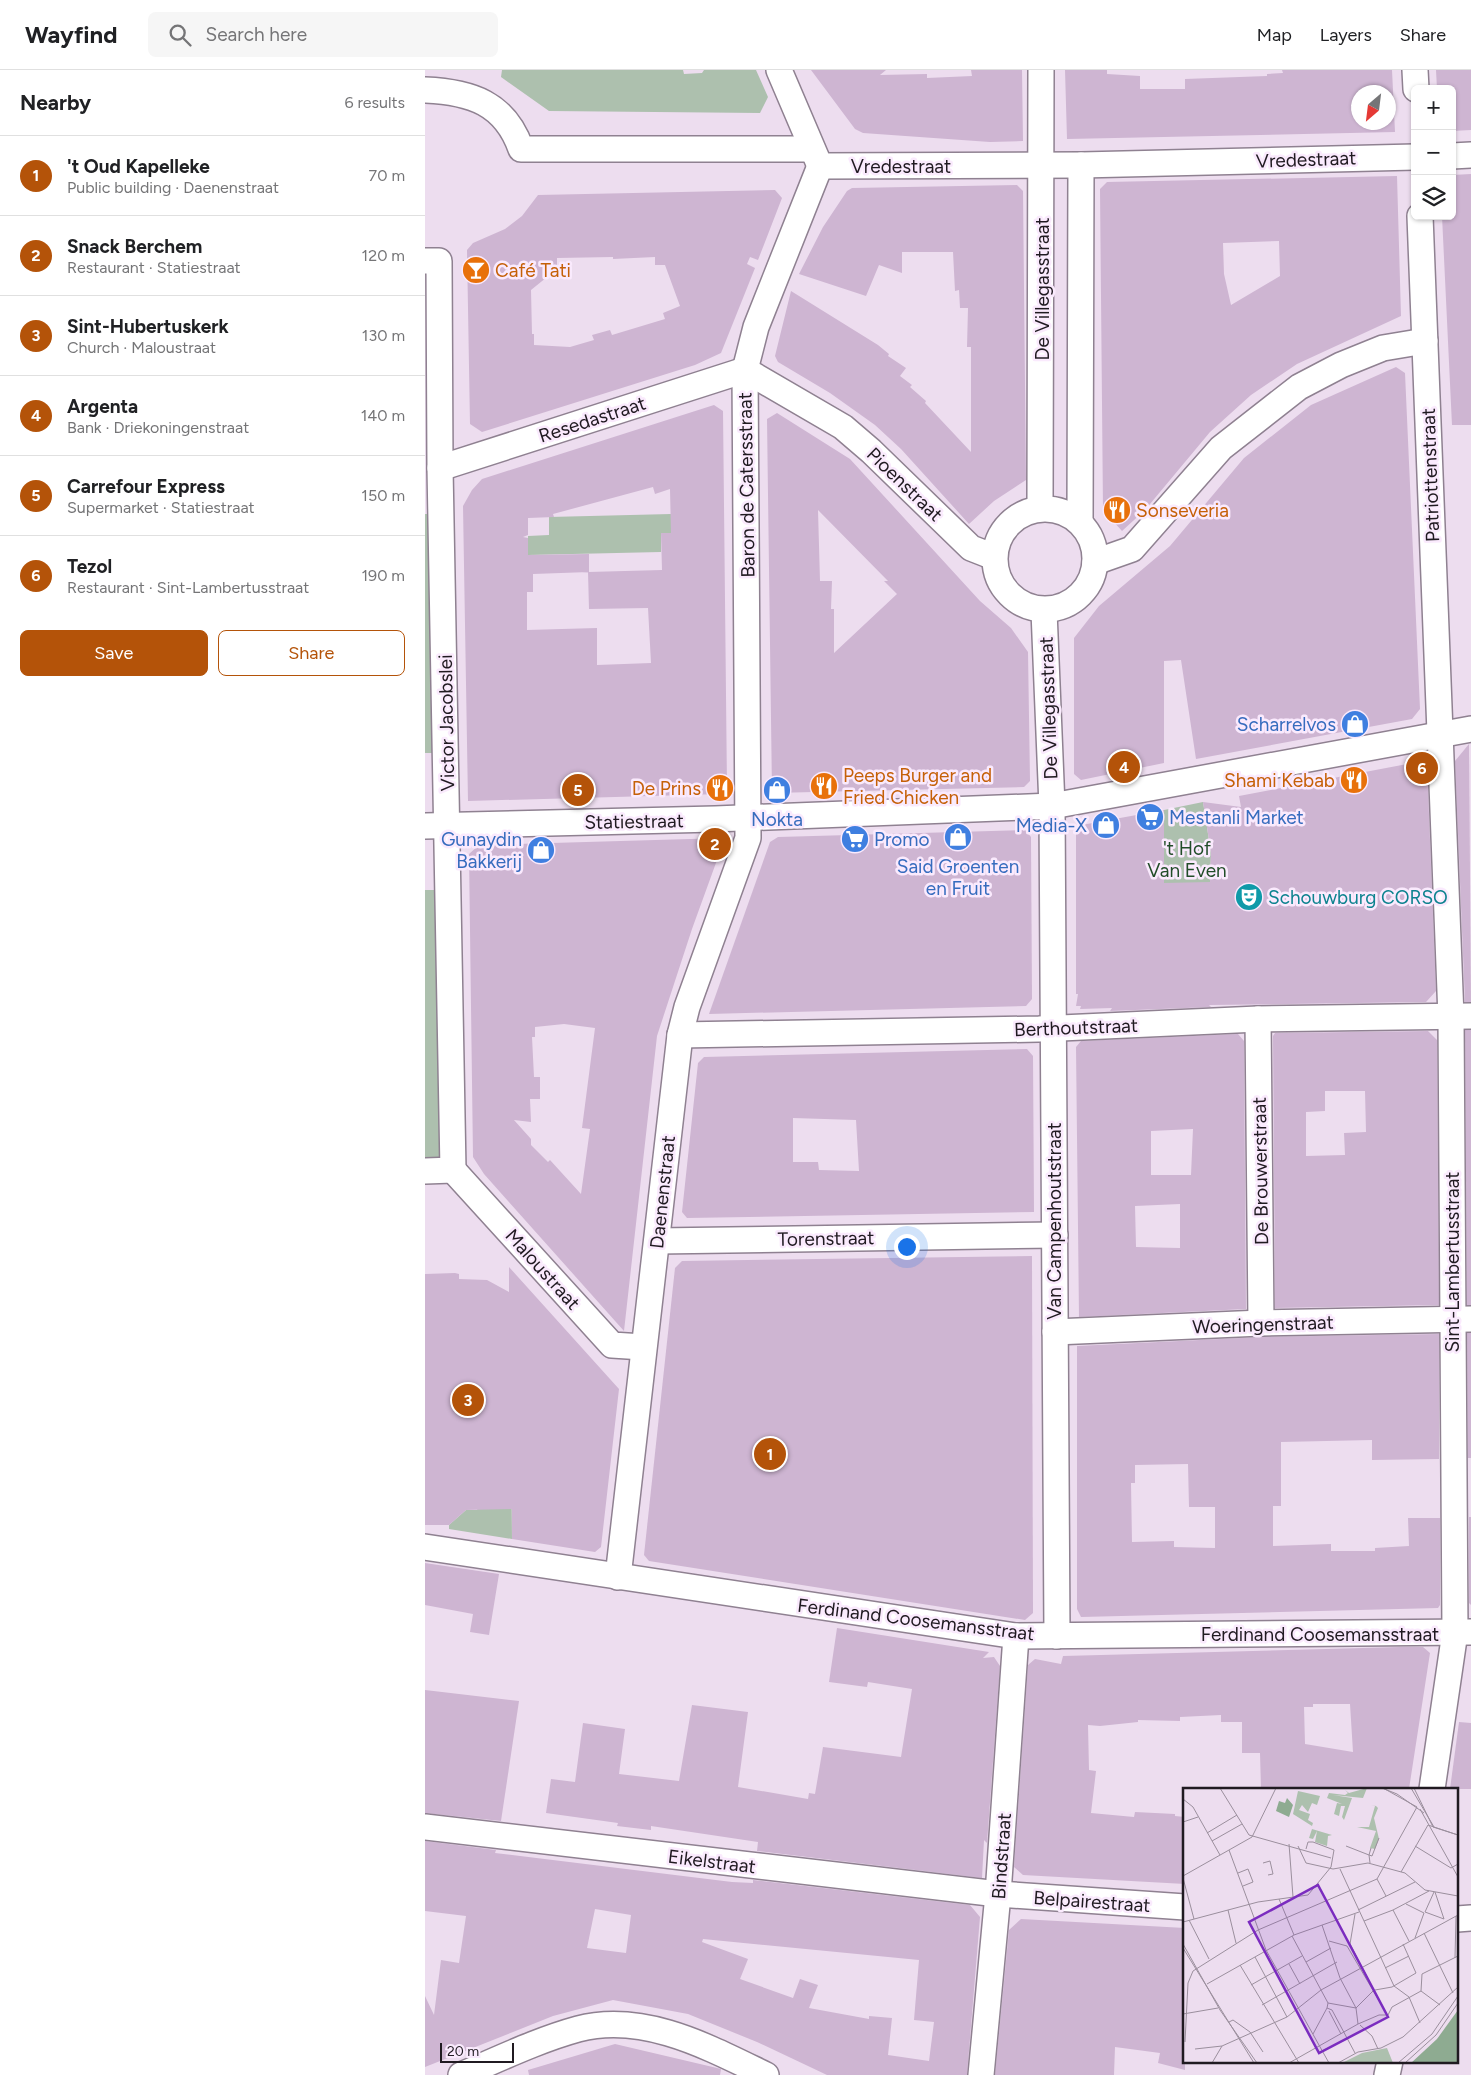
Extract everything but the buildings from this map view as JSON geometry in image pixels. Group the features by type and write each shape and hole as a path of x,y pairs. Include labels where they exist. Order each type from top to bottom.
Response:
{"street":[{"path":"779,70 816,158"},
{"name":"De Villegasstraat","path":"1041,70 1041,508"},
{"path":"1415,70 1416,85"},
{"name":"Vredestraat","path":"425,90 458,94 480,100 503,115 515,131 521,149 1042,166 1411,157"},
{"path":"1456,156 1471,155"},
{"name":"Baron de Catersstraat","path":"749,818 745,370 756,327 816,158"},
{"name":"De Villegasstraat","path":"1080,522 1081,165"},
{"name":"Patriottenstraat","path":"1420,220 1439,735"},
{"name":"Victor Jacobslei","path":"425,261 439,261 440,468 436,826 453,1170"},
{"path":"1095,567 1132,549 1221,448 1299,387 1341,365 1383,348 1425,341"},
{"name":"Resedastraat","path":"440,468 745,370"},
{"name":"Pioenstraat","path":"745,370 843,428 871,451 971,548 994,557"},
{"path":"1041,508 1055,509 1069,514 1080,522 1092,541 1095,567 1088,586 1076,599 1054,609 1044,610 1019,603 1008,594 1000,583 995,571 994,557 1000,536 1014,519 1025,511 1041,508"},
{"name":"De Villegasstraat","path":"1044,610 1052,806"},
{"name":"Statiestraat","path":"436,826 749,818 1052,806 1471,729"},
{"name":"Sint-Lambertusstraat","path":"1432,1788 1463,1632 1461,1017 1439,735"},
{"name":"Van Campenhoutstraat","path":"1052,806 1057,1636"},
{"name":"Daenenstraat","path":"618,1577 680,1035 687,1006 748,838 749,818"},
{"name":"Berthoutstraat","path":"680,1035 1052,1028 1259,1019 1461,1017"},
{"name":"De Brouwerstraat","path":"1259,1019 1261,1323"},
{"path":"425,1171 453,1170"},
{"name":"Maloustraat","path":"453,1170 612,1345 643,1347"},
{"name":"Torenstraat","path":"657,1241 1055,1235"},
{"name":"Woeringenstraat","path":"1055,1332 1261,1323 1461,1319"},
{"name":"Ferdinand Coosemansstraat","path":"425,1547 1015,1636 1463,1632"},
{"name":"Bindstraat","path":"981,2075 998,1894 1015,1636"},
{"name":"Eikelstraat","path":"425,1827 998,1894"},
{"name":"Belpairestraat","path":"998,1894 1183,1907"},
{"path":"461,2075 547,2039 579,2029 606,2025 664,2031 694,2041 766,2075"},
{"path":"1387,2075 1390,2062"}],"green space":[{"path":"502,70 683,70 684,74 702,73 704,70 756,70 768,97 760,113 549,111 501,77"},
{"path":"425,514 432,514 436,753 425,753"},
{"path":"671,514 671,533 661,534 661,552 528,555 528,536 549,535 549,517"},
{"name":"'t Hof Van Even","path":"1203,802 1211,853 1210,882 1164,916 1164,810"},
{"path":"425,890 440,890 443,1157 425,1157"},
{"path":"511,1440 512,1539 449,1529 449,1525 466,1510 477,1510"}],"place":[{"name":"Café Tati","path":"476,270"},
{"name":"Sonseveria","path":"1117,510"},
{"name":"Scharrelvos","path":"1355,724"},
{"name":"Argenta","path":"1124,767"},
{"name":"Tezol","path":"1422,768"},
{"name":"Shami Kebab","path":"1354,780"},
{"name":"Peeps Burger and Fried Chicken","path":"824,786"},
{"name":"De Prins","path":"720,788"},
{"name":"Carrefour Express","path":"578,790"},
{"name":"Nokta","path":"777,790"},
{"name":"Mestanli Market","path":"1150,817"},
{"name":"Media-X","path":"1106,825"},
{"name":"Said Groenten en Fruit","path":"958,837"},
{"name":"Promo","path":"855,839"},
{"name":"Snack Berchem","path":"715,844"},
{"name":"Gunaydin Bakkerij","path":"541,850"},
{"name":"Schouwburg CORSO","path":"1249,897"},
{"name":"Sint-Hubertuskerk","path":"468,1400"},
{"name":"'t Oud Kapelleke","path":"770,1454"}]}
